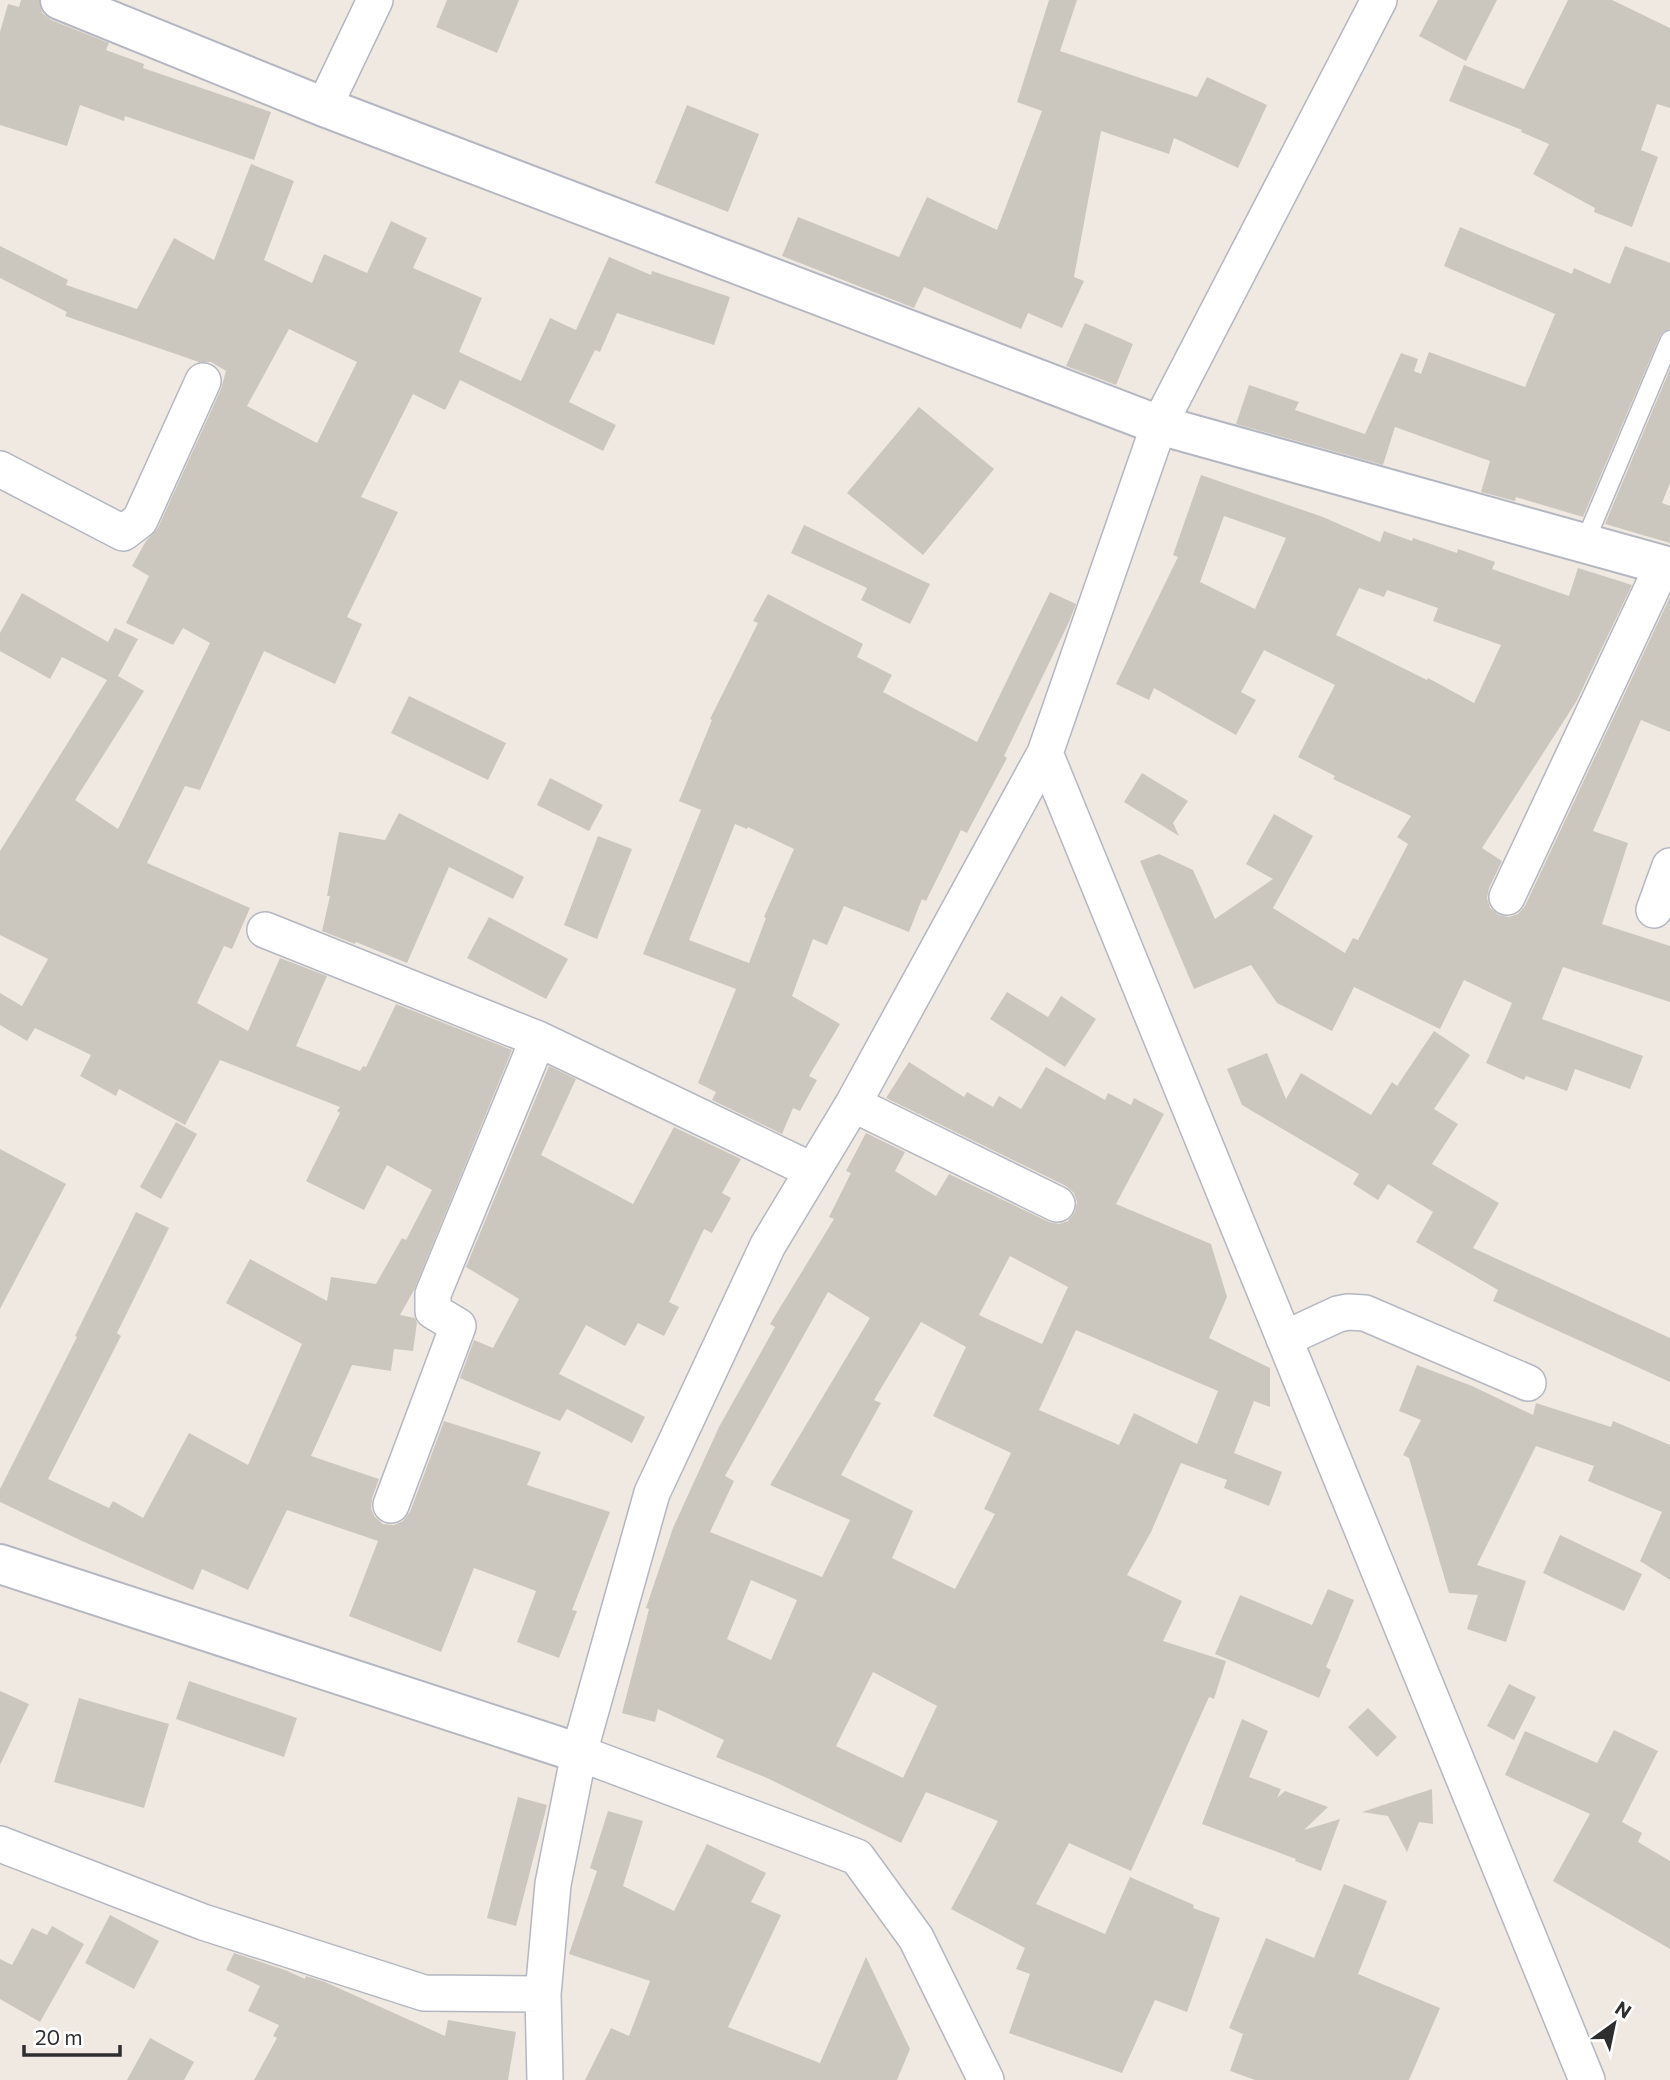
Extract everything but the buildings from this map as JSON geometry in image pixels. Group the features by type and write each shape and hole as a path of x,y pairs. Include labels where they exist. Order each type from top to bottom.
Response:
{"street":[{"path":"60,0 324,107 1159,425 1667,566 1507,897"},
{"path":"324,107 375,0"},
{"path":"545,2080 543,1994 553,1884 579,1753 652,1493 768,1245 853,1104 1045,753 1159,425 1379,0"},
{"path":"0,469 123,533 140,520 203,381"},
{"path":"1045,753 1587,2080"},
{"path":"1654,911 1670,866"},
{"path":"265,930 538,1039 811,1170"},
{"path":"391,1505 458,1326 433,1311 433,1294 538,1039"},
{"path":"853,1104 1057,1204"},
{"path":"1284,1339 1338,1314 1365,1313 1528,1383"},
{"path":"0,1564 579,1753 857,1857 916,1938 986,2080"},
{"path":"0,1844 203,1922 424,1993 543,1994"}],"lane":[{"path":"1584,544 1670,340"}]}
